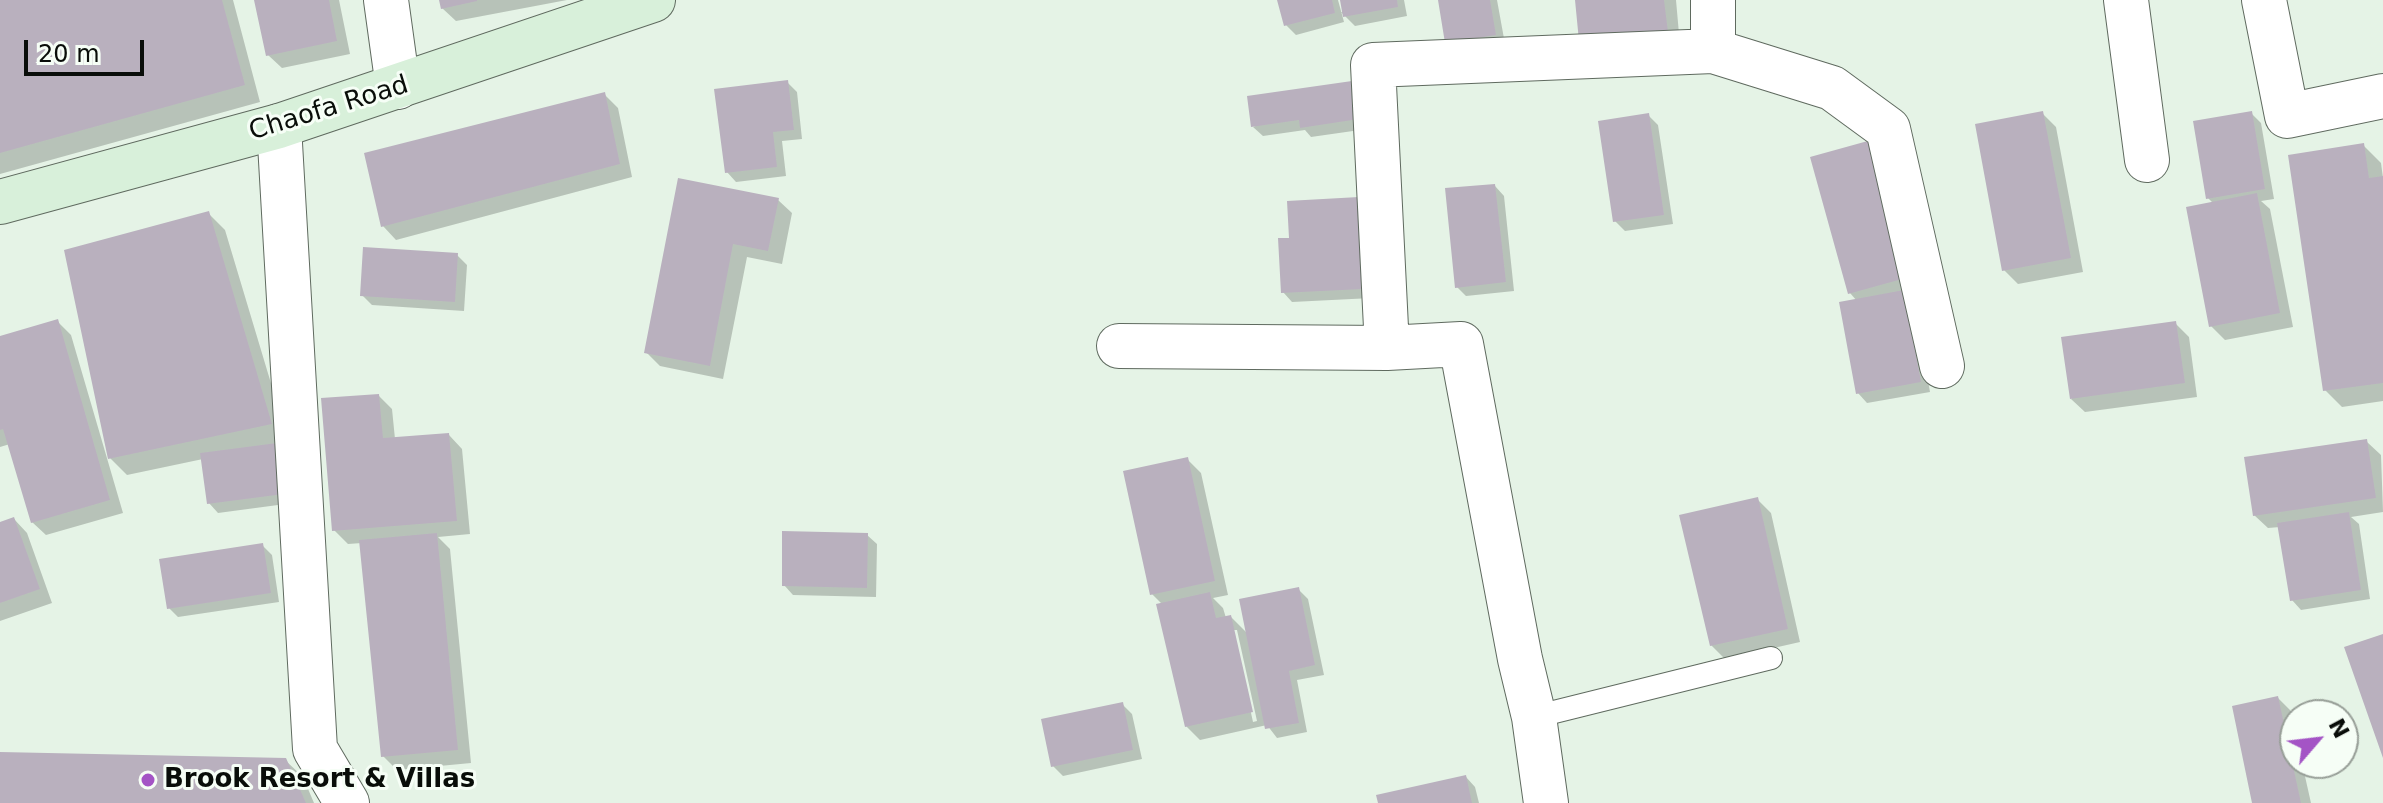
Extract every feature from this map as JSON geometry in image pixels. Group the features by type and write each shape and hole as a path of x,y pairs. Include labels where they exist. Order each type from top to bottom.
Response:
{"main road":[{"name":"Chaofa Road","path":"0,202 279,126 653,0"}],"street":[{"path":"386,0 398,87"},
{"path":"1713,0 1713,51"},
{"path":"2126,0 2147,160"},
{"path":"2264,0 2287,116 2383,96"},
{"path":"1387,348 1373,65 1713,51 1832,88 1888,129 1942,366"},
{"path":"279,126 315,749 347,803"},
{"path":"1119,346 1387,348 1461,344 1520,659 1534,717 1546,803"}],"lane":[{"path":"1534,717 1771,658"}],"building":[{"path":"0,0 222,0 245,85 0,153"},
{"path":"254,0 329,0 337,41 266,56"},
{"path":"439,0 477,0 477,1 441,9"},
{"path":"1277,0 1332,0 1335,13 1284,26"},
{"path":"1340,0 1397,0 1398,7 1343,17"},
{"path":"1438,0 1490,0 1496,35 1445,43"},
{"path":"1575,0 1664,0 1668,32 1579,41"},
{"path":"788,80 794,130 773,132 777,167 725,173 714,89"},
{"path":"1352,81 1359,119 1300,128 1299,120 1251,127 1247,96"},
{"path":"605,92 620,164 381,227 364,153"},
{"path":"2043,111 2071,258 2002,271 1975,124"},
{"path":"2252,111 2265,189 2206,199 2193,121"},
{"path":"1649,113 1664,215 1613,222 1598,121"},
{"path":"1875,139 1913,276 1848,294 1810,157"},
{"path":"2364,143 2369,178 2383,176 2383,383 2323,391 2288,155"},
{"path":"678,178 779,198 768,251 733,244 710,366 644,353"},
{"path":"1495,184 1506,282 1455,288 1445,188"},
{"path":"2257,193 2280,313 2209,327 2186,207"},
{"path":"1359,197 1363,289 1281,293 1278,238 1289,238 1287,201"},
{"path":"209,211 272,424 108,459 64,250"},
{"path":"363,247 458,253 455,302 360,296"},
{"path":"1904,290 1921,382 1856,394 1839,302"},
{"path":"58,319 110,500 31,523 3,429 0,430 0,336"},
{"path":"2176,321 2185,383 2070,399 2061,337"},
{"path":"379,394 383,438 449,433 457,521 332,531 321,398"},
{"path":"2367,439 2376,498 2253,516 2244,457"},
{"path":"277,443 284,494 207,504 200,453"},
{"path":"1188,457 1215,581 1150,595 1123,471"},
{"path":"1758,497 1788,629 1710,646 1679,515"},
{"path":"2349,512 2361,590 2290,601 2277,523"},
{"path":"14,517 40,589 0,603 0,522"},
{"path":"782,531 868,533 867,588 782,586"},
{"path":"437,533 458,750 381,757 359,540"},
{"path":"263,543 271,593 167,609 159,559"},
{"path":"1299,587 1315,665 1289,671 1299,723 1265,729 1239,599"},
{"path":"1210,592 1216,618 1231,615 1253,712 1185,727 1156,604"},
{"path":"2383,634 2383,758 2344,647"},
{"path":"2278,696 2279,779 2296,779 2301,803 2252,803 2232,706"},
{"path":"1123,702 1133,750 1051,767 1041,719"},
{"name":"Brook Resort & Villas","path":"0,752 286,758 306,803 0,803"},
{"path":"1466,775 1472,803 1378,803 1376,795"}],"place":[{"name":"Brook Resort & Villas","path":"148,780"}]}
